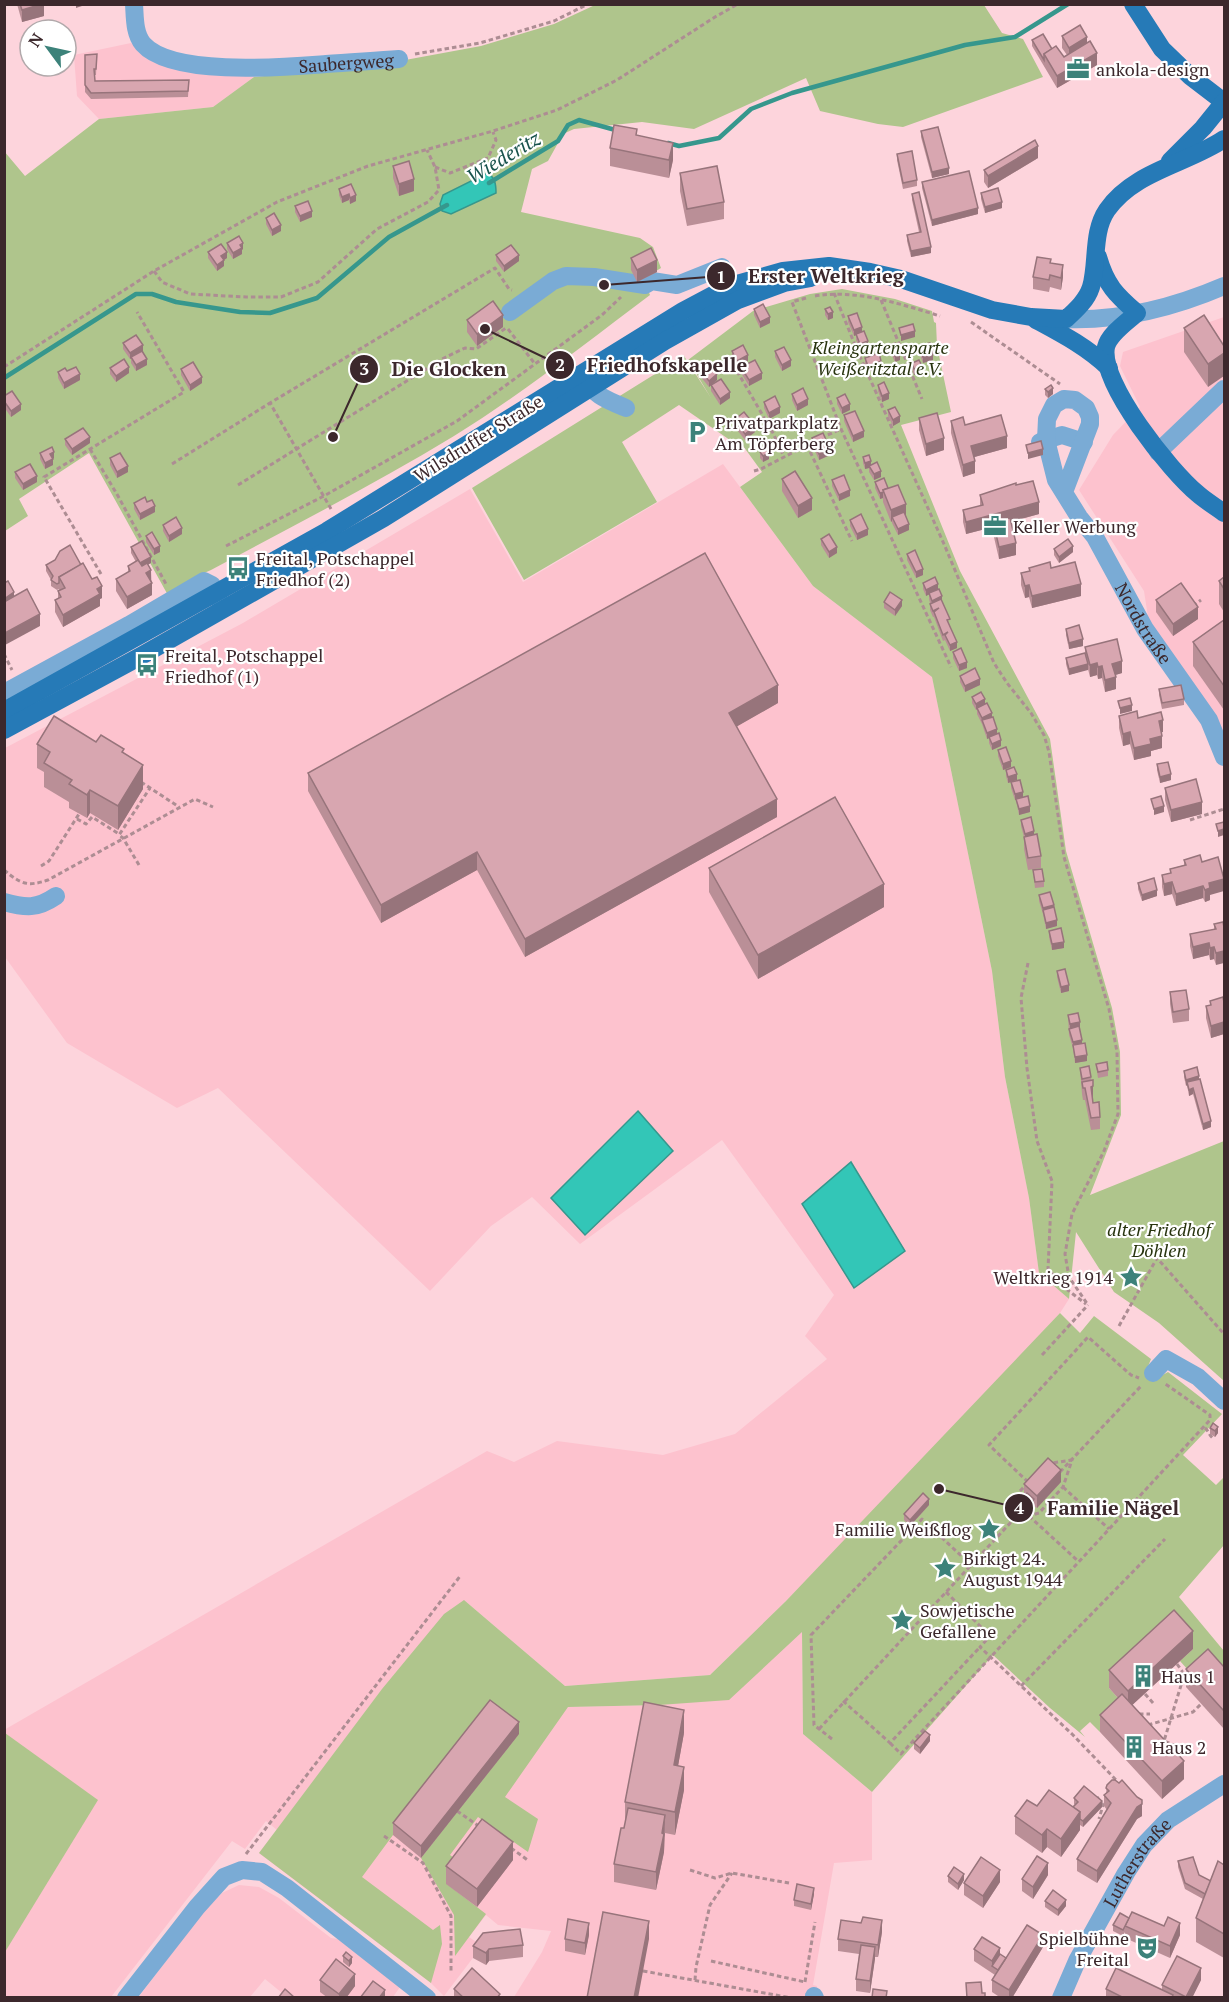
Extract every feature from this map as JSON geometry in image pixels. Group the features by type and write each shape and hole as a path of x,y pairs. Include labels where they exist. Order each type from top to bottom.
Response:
{"main road":[{"path":"1133,4 1162,49 1190,76 1224,102 1203,128 1165,167"},
{"path":"1066,319 1086,298 1091,287 1096,250 1106,212 1119,195 1165,167 1210,148 1224,139"},
{"path":"1096,250 1106,283 1137,313 1109,341 1106,347 1109,368"},
{"name":"Wilsdruffer Straße","path":"4,711 219,601 244,598 384,518 586,382 683,310 734,293 783,271 829,266 870,272 901,279 992,310 1031,317 1066,319"},
{"name":"Wilsdruffer Straße","path":"1031,317 1078,343 1109,368 1125,401 1158,452 1198,494 1224,513"},
{"name":"Wilsdruffer Straße","path":"4,730 141,656 219,601"}],"street":[{"name":"Saubergweg","path":"134,4 135,26 142,43 157,53 189,63 226,67 287,68 399,59"},
{"path":"509,320 529,299 553,281 566,276 594,277 645,285 652,281 677,285 722,267 734,293"},
{"name":"Wilsdruffer Straße","path":"1066,319 1137,313 1224,286"},
{"path":"586,382 601,398 626,408"},
{"path":"1158,452 1224,389"},
{"name":"Nordstraße","path":"1075,399 1064,399 1054,405 1047,419 1043,441 1056,480 1095,537 1145,629 1209,720 1224,754"},
{"path":"1064,492 1090,424 1086,408 1075,399"},
{"path":"1043,441 1062,435 1084,442"},
{"path":"4,693 129,625 196,584 209,582 219,601"},
{"path":"4,902 22,907 43,904 56,896"},
{"path":"1150,1377 1166,1359 1198,1377 1224,1401"},
{"name":"Lutherstraße","path":"1061,1998 1125,1872 1144,1845 1168,1820 1224,1784"},
{"path":"126,1998 197,1907 224,1877 242,1870 262,1872 287,1888 427,1998"}],"path":[{"name":"Saubergweg","path":"399,59 425,51 480,43 554,21 588,4"},
{"path":"4,367 154,271 277,202 368,166 493,131 557,110 617,80 738,4"},
{"path":"435,167 450,173 488,158 496,140 493,131"},
{"path":"154,271 162,282 190,294 281,297 318,282 377,229 428,202 439,190 435,167 427,150"},
{"path":"172,464 495,268 509,289 524,294 529,299"},
{"path":"226,546 322,497 457,421 603,315 619,301 628,283"},
{"path":"834,293 994,663 1044,735 1049,752 1064,856 1109,1009 1117,1052 1118,1114 1104,1151 1072,1214 1065,1254 1069,1276 1088,1305"},
{"path":"940,316 898,303 834,293 810,296 792,302 842,429 951,667"},
{"path":"881,300 922,399"},
{"path":"101,574 45,477 184,392 137,312"},
{"path":"966,319 1069,391 1075,399"},
{"path":"238,485 444,358 465,348 476,349 509,320 535,364"},
{"path":"737,371 773,433 784,458"},
{"path":"270,403 329,507"},
{"path":"754,471 842,429"},
{"path":"807,445 852,541"},
{"path":"90,449 166,584"},
{"path":"1190,608 1201,600"},
{"path":"4,654 14,675"},
{"path":"141,782 179,807"},
{"path":"119,835 150,788"},
{"path":"4,870 22,883 33,885 48,880 195,799 213,807"},
{"path":"1190,820 1224,809"},
{"path":"41,866 49,861 79,814"},
{"path":"76,819 86,824 92,817 119,835 139,865"},
{"path":"1028,963 1021,998 1027,1068 1037,1141 1052,1181 1048,1269 1065,1288 1088,1305"},
{"path":"1119,1326 1157,1257 1224,1334"},
{"path":"1042,1355 1088,1305"},
{"path":"1028,1482 990,1445 1088,1337 1131,1375 1150,1377"},
{"path":"843,1701 901,1754 1205,1428 1210,1415 1164,1383 1154,1385 1150,1377"},
{"path":"1055,1476 1150,1377"},
{"path":"1205,1428 1214,1439"},
{"path":"1044,1464 1072,1460"},
{"path":"819,1729 1013,1520 1039,1513 1064,1487 1072,1460"},
{"path":"1013,1520 1019,1492 1034,1476"},
{"path":"1064,1487 1109,1529"},
{"path":"1029,1515 1079,1561"},
{"path":"832,1739 814,1725 811,1635 922,1518 970,1565"},
{"path":"1021,1686 1165,1539"},
{"path":"243,1858 461,1575"},
{"path":"890,1743 990,1636 946,1592"},
{"path":"980,1647 1073,1735 1117,1782"},
{"path":"1177,1664 1182,1671 1182,1682 1164,1741 1185,1749"},
{"path":"1144,1694 1154,1704"},
{"path":"1144,1726 1193,1712 1201,1704"},
{"path":"1130,1713 1150,1714"},
{"path":"1097,1797 1103,1805 1099,1819"},
{"path":"458,1811 486,1831"},
{"path":"384,1836 423,1863 451,1916 451,1974"},
{"path":"511,1848 529,1861"},
{"path":"690,1870 715,1878 732,1873 789,1883"},
{"path":"695,1980 710,1905 732,1873"},
{"path":"711,1961 812,1992 815,1922"},
{"path":"643,1971 792,1998"}],"shaded area":[{"path":"131,43 152,56 254,77 213,107 99,119 77,96 78,54"},
{"path":"487,173 494,181 496,193 451,214 442,211 440,204 443,195"},
{"path":"1224,317 1224,746 1148,617 1144,591 1079,490 1113,435 1140,407 1120,366 1123,352"},
{"path":"723,464 813,586 932,677 992,971 1005,1077 1029,1198 1039,1273 1069,1299 1060,1313 978,1402 786,1601 710,1675 565,1686 464,1600 568,1707 659,1705 802,1631 803,1734 872,1792 872,1860 834,1863 813,1985 817,1986 814,1996 811,1998 514,1997 542,1952 551,1931 498,1925 486,1915 469,1937 482,1946 444,1996 431,1983 259,1853 277,1830 266,1821 245,1849 232,1841 111,1997 5,1997 4,1730 487,1451 514,1462 557,1441 663,1455 735,1434 827,1359 805,1336 834,1295 722,1140 580,1244 532,1197 491,1226 430,1291 218,1088 177,1108 67,1043 5,957 5,748 243,623 470,489 523,582"},
{"path":"638,1111 673,1151 585,1235 551,1198"},
{"path":"851,1162 905,1251 854,1288 802,1204"},
{"path":"239,1885 259,1887 279,1898 331,1938 338,1939 400,1987 393,1997 287,1997 265,1979 250,1997 138,1998 203,1912 222,1893"}],"green space":[{"path":"595,5 984,5 1002,33 1023,39 1043,77 903,127 820,111 806,78 694,129 642,122 574,129 563,134 548,161 532,169 521,212 640,238 653,247 661,268 643,279 650,295 529,386 424,454 195,577 169,597 89,453 19,499 28,516 5,531 4,151 25,176 99,119 213,107 254,77 378,65 481,46 554,24"},
{"path":"842,289 895,299 932,311 951,412 901,425 960,571 1050,739 1066,851 1112,1008 1120,1052 1121,1115 1090,1195 1224,1141 1224,1381 1159,1323 1114,1292 1076,1232 1069,1299 1039,1273 1029,1198 1005,1077 992,971 932,677 813,586 740,487 762,472 738,439 743,449 679,405 622,442 657,502 524,580 472,488 684,356 711,398 688,360 753,311 810,294"},
{"path":"1060,1313 1080,1333 1094,1316 1151,1359 1147,1369 1159,1377 1168,1372 1222,1414 1183,1455 1216,1485 1224,1477 1224,1545 1179,1597 1224,1651 1224,1685 1188,1670 1180,1661 1193,1649 1109,1688 1128,1709 1100,1732 1090,1722 1080,1731 1085,1737 993,1655 872,1792 803,1734 802,1632 729,1700 659,1705 568,1707 505,1797 538,1819 528,1852 478,1817 450,1855 462,1864 447,1884 486,1914 455,1956 454,1915 421,1858 457,1811 393,1835 362,1877 433,1930 440,1925 442,1944 431,1983 259,1853 382,1689 444,1614 464,1600 565,1686 710,1675 786,1601"},
{"path":"4,1733 98,1800 5,1952"}],"building":[{"path":"20,4 42,4 22,10"},
{"path":"1080,25 1087,37 1069,48 1062,36"},
{"path":"1043,34 1052,49 1044,54 1044,60 1032,40"},
{"path":"1090,41 1097,53 1057,76 1044,54 1056,46 1064,57"},
{"path":"97,54 96,69 94,69 95,81 189,80 188,91 91,93 85,85 85,55"},
{"path":"614,125 637,129 636,135 673,143 669,160 610,148"},
{"path":"938,127 949,168 932,172 921,131"},
{"path":"1035,140 1038,146 988,176 984,170"},
{"path":"912,151 917,180 903,183 897,154"},
{"path":"409,161 414,179 399,184 393,166"},
{"path":"717,166 724,202 687,209 680,173"},
{"path":"969,171 978,208 932,220 922,182"},
{"path":"351,184 356,195 350,198 349,194 342,197 339,189"},
{"path":"998,188 1002,202 985,207 981,193"},
{"path":"919,192 931,247 911,251 907,235 921,232 912,194"},
{"path":"308,201 312,211 300,216 295,206"},
{"path":"274,213 281,225 272,230 266,218"},
{"path":"239,236 243,243 240,245 242,248 233,253 227,243"},
{"path":"221,244 227,252 221,256 224,260 217,265 208,252"},
{"path":"511,245 519,255 504,266 496,255"},
{"path":"651,248 657,260 637,270 631,258"},
{"path":"1037,257 1051,259 1050,263 1063,265 1061,278 1050,275 1049,280 1033,277"},
{"path":"493,301 503,315 477,334 467,320"},
{"path":"763,304 770,317 760,322 754,309"},
{"path":"830,307 833,312 828,314 825,309"},
{"path":"857,313 862,327 854,330 848,316"},
{"path":"1204,315 1224,346 1224,353 1208,364 1184,328"},
{"path":"913,324 915,331 901,335 899,328"},
{"path":"864,331 868,341 860,344 856,334"},
{"path":"136,335 143,345 130,353 123,343"},
{"path":"895,343 900,354 895,356 890,345"},
{"path":"930,343 933,354 923,357 919,346"},
{"path":"743,345 748,355 737,361 732,351"},
{"path":"784,347 791,360 782,365 775,351"},
{"path":"142,351 147,359 136,365 131,357"},
{"path":"879,353 881,361 868,366 865,358"},
{"path":"124,359 129,367 116,376 110,368"},
{"path":"755,360 762,373 749,380 741,367"},
{"path":"919,360 922,366 914,369 912,363"},
{"path":"193,362 202,377 190,385 181,369"},
{"path":"709,363 717,374 709,381 700,370"},
{"path":"76,367 80,374 64,383 58,372 65,368 67,371"},
{"path":"721,379 730,392 720,399 711,385"},
{"path":"884,382 889,393 882,396 878,385"},
{"path":"1051,385 1053,388 1048,392 1045,389"},
{"path":"803,388 808,399 797,405 792,394"},
{"path":"12,391 21,404 11,411 4,401 4,396"},
{"path":"845,394 850,404 842,408 837,398"},
{"path":"775,396 780,407 769,413 764,402"},
{"path":"895,407 900,416 893,420 888,410"},
{"path":"855,411 864,431 853,436 844,415"},
{"path":"744,412 755,426 745,434 734,420"},
{"path":"937,413 944,438 926,444 919,418"},
{"path":"1001,415 1007,436 971,446 975,461 963,465 951,421 963,417 965,425"},
{"path":"83,428 90,437 72,449 65,439"},
{"path":"823,433 830,449 819,454 812,438"},
{"path":"1041,441 1043,449 1028,453 1026,445"},
{"path":"52,447 54,452 50,454 53,459 45,463 40,453"},
{"path":"766,448 769,453 763,456 760,452"},
{"path":"120,453 128,466 117,472 110,458"},
{"path":"869,455 871,461 865,463 863,457"},
{"path":"877,462 881,471 874,474 869,466"},
{"path":"30,464 37,476 23,484 15,472"},
{"path":"795,471 812,498 798,506 782,479"},
{"path":"844,475 850,490 839,495 832,480"},
{"path":"884,478 888,488 880,493 875,482"},
{"path":"1033,481 1039,502 966,522 963,510 983,505 980,495 1016,483 1016,485"},
{"path":"898,485 906,504 891,510 883,490"},
{"path":"145,497 147,502 152,500 155,506 140,514 134,503"},
{"path":"904,512 909,524 898,529 892,517"},
{"path":"861,514 868,529 857,534 850,520"},
{"path":"176,517 182,528 169,536 163,525"},
{"path":"1010,518 1016,543 999,547 993,521"},
{"path":"152,532 160,546 154,549 146,536"},
{"path":"829,534 837,547 829,552 821,539"},
{"path":"1068,539 1073,546 1059,557 1054,549"},
{"path":"142,541 151,557 140,563 131,547"},
{"path":"70,545 81,565 59,577 57,584 51,580 53,576 46,565 55,560 60,551"},
{"path":"915,550 923,569 916,572 907,554"},
{"path":"705,553 778,685 729,713 777,799 525,939 477,852 381,905 308,773"},
{"path":"138,560 142,566 147,563 151,570 146,573 152,583 127,597 116,579 130,571 128,566"},
{"path":"1050,562 1051,568 1075,562 1081,584 1032,596 1029,585 1025,586 1021,573 1030,571 1029,568"},
{"path":"83,563 92,579 97,577 102,586 97,589 100,594 63,615 55,600 61,597 58,591 65,588 59,577"},
{"path":"935,577 938,584 926,590 923,583"},
{"path":"1224,577 1224,589 1219,581"},
{"path":"8,581 14,592 4,599 4,583"},
{"path":"1181,583 1198,607 1173,624 1156,600"},
{"path":"27,589 40,614 5,633 4,602"},
{"path":"939,589 942,596 932,601 929,593"},
{"path":"890,592 902,600 895,610 884,602"},
{"path":"941,599 957,642 950,645 945,635 948,632 943,635 934,612 939,608 933,611 930,604"},
{"path":"1224,620 1224,686 1193,642"},
{"path":"1079,625 1083,639 1069,643 1066,629"},
{"path":"1117,639 1122,661 1112,664 1116,677 1105,680 1102,666 1098,667 1097,663 1090,665 1085,647"},
{"path":"961,648 967,662 959,665 953,652"},
{"path":"1085,653 1088,664 1069,669 1066,658"},
{"path":"975,668 980,679 965,686 960,676"},
{"path":"1181,685 1184,699 1162,703 1159,689"},
{"path":"981,692 985,699 976,704 972,697"},
{"path":"1130,698 1132,705 1120,708 1118,701"},
{"path":"987,703 992,713 982,718 977,708"},
{"path":"1137,711 1138,718 1161,712 1163,720 1159,721 1162,736 1150,739 1151,744 1134,748 1130,732 1123,734 1119,716"},
{"path":"54,716 96,742 101,735 124,749 122,752 143,765 118,806 90,790 87,795 69,784 72,780 44,763 50,752 37,744"},
{"path":"993,717 997,729 987,733 982,720"},
{"path":"999,733 1001,740 992,744 989,737"},
{"path":"1006,747 1011,761 1003,764 998,750"},
{"path":"1168,762 1171,774 1160,777 1157,764"},
{"path":"1014,767 1017,774 1008,777 1006,770"},
{"path":"1196,779 1202,802 1171,810 1165,788"},
{"path":"1020,780 1023,792 1015,794 1011,782"},
{"path":"1028,796 1030,806 1019,809 1016,799"},
{"path":"1161,796 1164,806 1154,809 1151,799"},
{"path":"835,797 884,884 758,955 709,868"},
{"path":"1031,817 1034,831 1025,834 1021,820"},
{"path":"1224,822 1224,829 1218,831 1216,824"},
{"path":"1037,834 1041,856 1028,858 1024,837"},
{"path":"1200,855 1202,862 1218,857 1224,879 1209,883 1210,888 1205,890 1203,886 1176,894 1172,882 1164,884 1162,875 1171,873 1170,869 1186,865 1184,860"},
{"path":"1042,869 1044,881 1035,882 1033,870"},
{"path":"1154,878 1157,890 1142,895 1138,883"},
{"path":"1050,892 1054,905 1043,908 1039,895"},
{"path":"1054,907 1057,920 1046,923 1043,910"},
{"path":"1223,922 1224,951 1216,953 1214,947 1210,948 1209,943 1193,947 1190,934 1216,929 1214,924"},
{"path":"1061,928 1064,942 1052,944 1049,931"},
{"path":"1065,969 1069,985 1061,987 1057,971"},
{"path":"1186,990 1189,1009 1173,1012 1170,992"},
{"path":"1223,997 1224,1022 1211,1026 1206,1006 1211,1005 1210,1001"},
{"path":"1078,1013 1080,1022 1070,1024 1068,1015"},
{"path":"1079,1026 1082,1040 1073,1042 1069,1029"},
{"path":"1085,1043 1087,1055 1075,1057 1073,1045"},
{"path":"1107,1062 1108,1070 1098,1072 1096,1064"},
{"path":"1089,1066 1091,1077 1082,1079 1080,1068"},
{"path":"1197,1067 1199,1076 1186,1080 1184,1071"},
{"path":"1200,1079 1211,1121 1203,1124 1193,1088 1189,1090 1187,1082"},
{"path":"1093,1080 1091,1087 1093,1103 1099,1102 1100,1117 1091,1118 1082,1082"},
{"path":"1213,1423 1218,1427 1215,1431 1210,1428"},
{"path":"1048,1458 1061,1470 1037,1496 1024,1484"},
{"path":"923,1493 929,1499 910,1520 904,1514"},
{"path":"1027,1493 1034,1499 1029,1505 1022,1498"},
{"path":"1174,1610 1193,1631 1128,1691 1109,1670"},
{"path":"1208,1649 1224,1667 1224,1711 1186,1669"},
{"path":"1122,1694 1184,1761 1162,1781 1100,1715"},
{"path":"490,1700 519,1722 421,1846 393,1823"},
{"path":"644,1702 684,1710 674,1765 684,1767 675,1812 625,1802"},
{"path":"925,1731 930,1735 920,1748 914,1743"},
{"path":"1112,1780 1119,1783 1122,1780 1142,1800 1142,1804 1137,1807 1097,1871 1077,1859 1111,1803 1104,1795 1109,1791 1106,1788"},
{"path":"1084,1786 1102,1801 1083,1821 1080,1819 1080,1812 1073,1807 1078,1802 1074,1798"},
{"path":"1049,1790 1080,1812 1061,1839 1047,1829 1042,1835 1015,1816 1027,1800 1037,1806"},
{"path":"628,1808 665,1815 662,1833 664,1834 656,1872 614,1864 621,1828 624,1828"},
{"path":"482,1819 513,1842 477,1889 446,1866"},
{"path":"1037,1856 1048,1863 1033,1887 1022,1879"},
{"path":"981,1857 1000,1870 983,1896 964,1883"},
{"path":"1193,1857 1199,1875 1211,1881 1205,1894 1185,1883 1178,1861"},
{"path":"1218,1861 1224,1865 1224,1934 1196,1918"},
{"path":"954,1867 964,1874 958,1884 948,1876"},
{"path":"797,1884 814,1888 811,1904 794,1900"},
{"path":"1053,1890 1066,1900 1058,1910 1045,1901"},
{"path":"603,1912 649,1921 634,1998 587,1998"},
{"path":"1132,1912 1164,1926 1168,1917 1180,1923 1170,1946 1125,1926"},
{"path":"1120,1913 1129,1918 1123,1930 1113,1925"},
{"path":"863,1917 882,1920 878,1945 838,1939 841,1920 861,1923"},
{"path":"568,1919 589,1923 585,1943 565,1939"},
{"path":"1027,1925 1043,1935 1009,1990 992,1980"},
{"path":"520,1929 523,1945 489,1949 486,1953 473,1946 483,1933"},
{"path":"982,1937 1000,1948 992,1961 974,1949"},
{"path":"861,1945 875,1947 870,1981 856,1979"},
{"path":"346,1952 352,1957 349,1961 343,1956"},
{"path":"1000,1954 1006,1958 998,1970 992,1966"},
{"path":"1177,1956 1201,1968 1186,1997 1162,1985"},
{"path":"336,1959 355,1974 339,1994 320,1980"},
{"path":"472,1968 500,1994 497,1998 464,1998 454,1989"},
{"path":"1116,1968 1173,1995 1172,1998 1124,1998 1106,1989"},
{"path":"373,1981 385,1990 379,1998 360,1998"},
{"path":"981,1982 985,1998 967,1998 966,1983"},
{"path":"285,1989 295,1998 278,1998"},
{"path":"873,1989 887,1991 886,1998 872,1998"}],"waterway":[{"name":"Wiederitz","path":"668,143 679,146 719,138 751,109 792,93 965,45 1015,37 1068,4"},
{"name":"Wiederitz","path":"489,183 558,141 568,125 579,120 619,131"},
{"name":"Wiederitz","path":"4,378 136,294 152,294 176,302 240,312 270,313 317,298 389,237 447,205"}],"place":[{"name":"ankola-design","path":"1078,69"},
{"name":"Erster Weltkrieg","path":"604,285"},
{"name":"Friedhofskapelle","path":"485,329"},
{"name":"Privatparkplatz Am Töpferberg","path":"697,432"},
{"name":"Die Glocken","path":"333,437"},
{"name":"Keller Werbung","path":"995,526"},
{"name":"Freital, Potschappel Friedhof (2)","path":"238,568"},
{"name":"Freital, Potschappel Friedhof (1)","path":"147,665"},
{"name":"Weltkrieg 1914","path":"1131,1277"},
{"name":"Familie Nägel","path":"939,1489"},
{"name":"Familie Weißflog","path":"989,1529"},
{"name":"Birkigt 24. August 1944","path":"945,1568"},
{"name":"Sowjetische Gefallene","path":"902,1620"},
{"name":"Haus 1","path":"1143,1676"},
{"name":"Haus 2","path":"1134,1747"},
{"name":"Spielbühne Freital","path":"1147,1948"}],"park label":[{"name":"Kleingartensparte Weißeritztal e.V.","path":"880,357"},
{"name":"alter Friedhof Döhlen","path":"1159,1239"}]}
